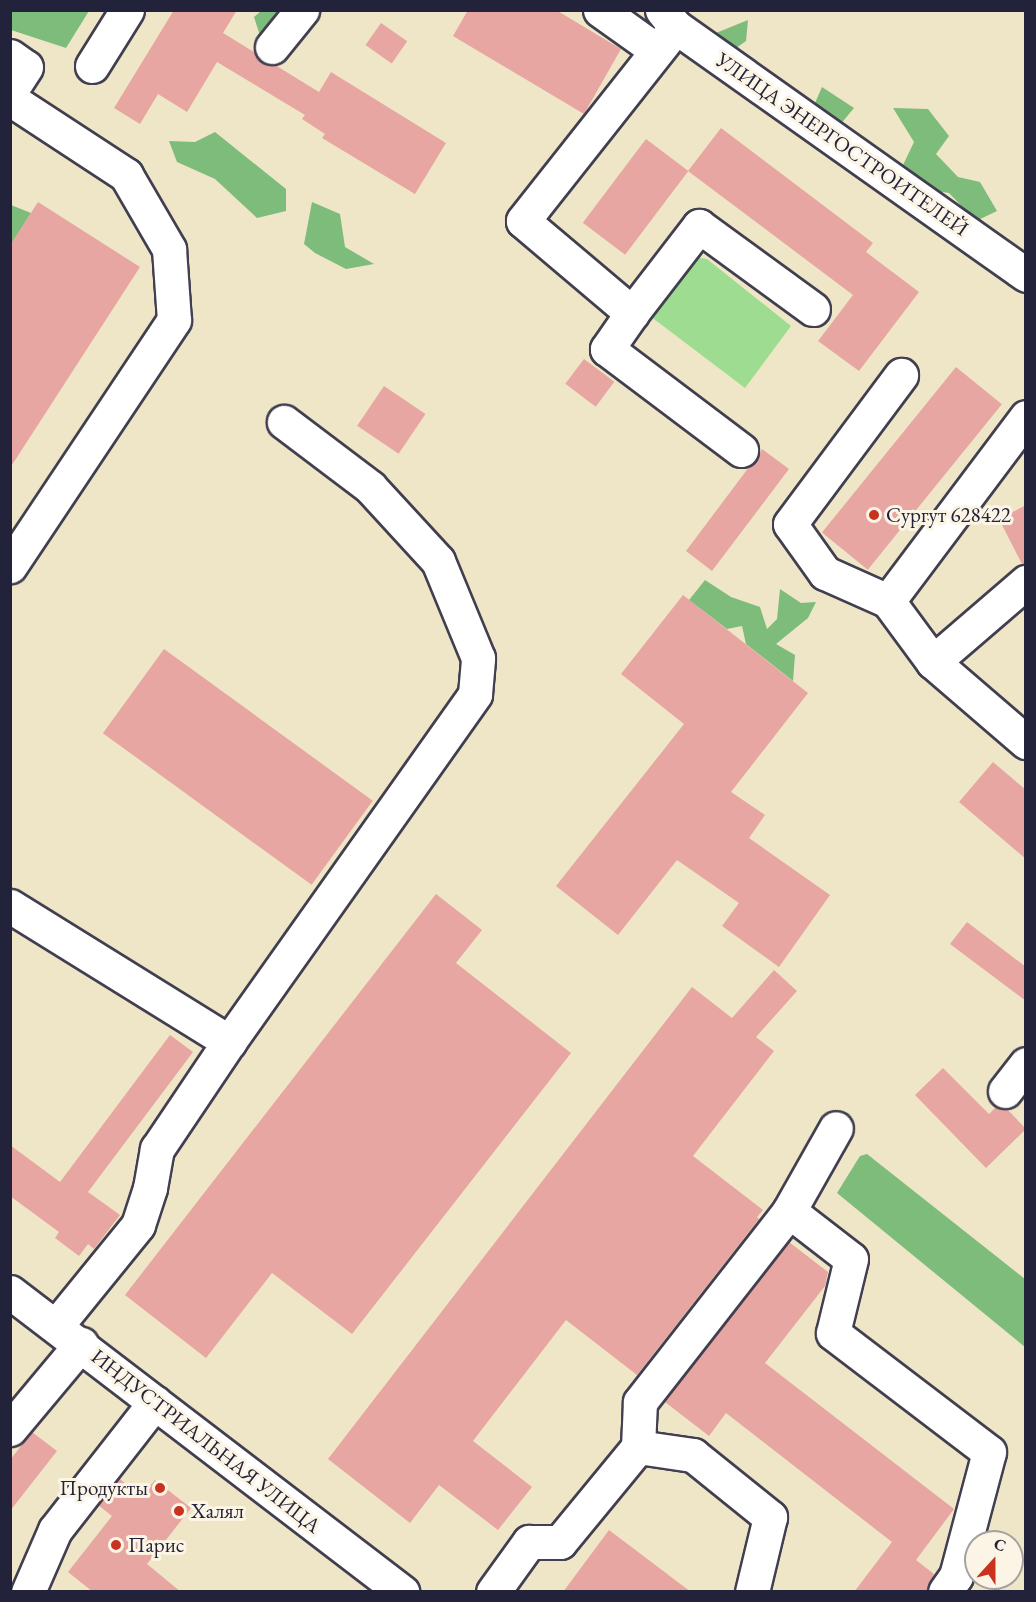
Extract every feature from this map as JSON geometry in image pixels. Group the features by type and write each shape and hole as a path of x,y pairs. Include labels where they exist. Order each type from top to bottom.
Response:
{"street":[{"path":"92,66 127,10"},
{"path":"272,47 302,10"},
{"name":"УЛИЦА ЭНЕРГОСТРОИТЕЛЕЙ","path":"600,10 664,29 1026,275"},
{"path":"632,314 523,221 664,29"},
{"path":"10,56 26,67 10,92"},
{"path":"10,99 126,175 169,249 174,320 10,566"},
{"path":"741,450 607,349 699,226 813,309"},
{"path":"901,375 790,524 825,573 888,601 933,662 1026,742"},
{"path":"888,601 1026,417"},
{"path":"10,1429 138,1225 150,1188 157,1149 229,1042 475,694 478,658 438,561 370,487 284,422"},
{"path":"933,662 1026,582"},
{"path":"10,906 229,1042"},
{"path":"1005,1091 1026,1064"},
{"path":"493,1592 529,1542 561,1542 638,1447 640,1402 789,1211 836,1128"},
{"path":"789,1211 851,1259 833,1333 988,1452 956,1576 945,1592"},
{"name":"ИНДУСТРИАЛЬНАЯ УЛИЦА","path":"10,1292 402,1592"},
{"path":"28,1592 55,1530 155,1402"},
{"path":"638,1447 693,1455 770,1517 752,1592"}],"green space":[{"path":"11,10 89,11 66,48 11,30"},
{"path":"261,11 286,11 262,42 254,17"},
{"path":"748,20 746,41 732,51 716,33"},
{"path":"822,87 854,108 839,126 815,103"},
{"path":"893,108 928,109 949,136 936,154 958,177 980,182 997,211 976,221 949,193 924,189 903,165 914,142"},
{"path":"215,132 286,189 286,211 257,218 215,179 177,162 169,141 195,142"},
{"path":"312,202 340,214 345,247 374,264 346,269 315,253 304,244"},
{"path":"11,205 31,213 11,245"},
{"path":"693,257 707,259 791,326 745,388 646,313"},
{"path":"705,580 731,597 760,607 767,629 777,619 780,589 801,603 816,602 808,618 776,644 795,655 793,681 746,644 742,626 727,629 689,600"},
{"path":"867,1154 1025,1279 1025,1347 837,1193 860,1156"}],"building":[{"path":"174,10 237,10 223,33 254,52 261,62 275,65 319,92 331,72 446,143 415,194 322,138 325,134 302,119 305,115 217,62 187,112 158,94 140,124 114,108"},
{"path":"468,10 556,10 621,49 584,114 453,36"},
{"path":"381,23 407,41 392,63 366,45"},
{"path":"721,128 873,243 866,252 919,292 859,371 818,341 853,295 688,171"},
{"path":"646,139 688,171 625,255 583,223"},
{"path":"38,202 140,267 10,468 10,245"},
{"path":"584,359 614,382 596,407 565,384"},
{"path":"956,367 1002,404 868,570 822,533"},
{"path":"384,386 425,414 399,454 357,426"},
{"path":"762,449 789,469 712,571 686,551 749,467 756,462"},
{"path":"1026,505 1026,564 1022,564 999,519"},
{"path":"683,595 808,693 731,792 765,815 749,838 830,895 779,967 722,926 739,903 677,860 618,935 556,886 684,724 621,674"},
{"path":"164,649 373,801 312,885 103,733"},
{"path":"993,762 1026,790 1026,859 959,802"},
{"path":"436,894 482,930 456,963 571,1053 352,1334 272,1273 206,1358 125,1295"},
{"path":"967,922 1026,967 1026,1001 950,944"},
{"path":"774,970 797,991 756,1037 774,1051 693,1156 763,1210 757,1217 759,1219 637,1375 566,1320 473,1441 532,1487 498,1530 439,1485 410,1523 328,1459 692,987 732,1018"},
{"path":"170,1035 193,1052 88,1192 120,1215 94,1249 88,1244 79,1256 55,1238 59,1232 10,1196 10,1145 60,1182"},
{"path":"943,1068 989,1114 996,1107 1007,1109 1026,1129 986,1168 915,1095"},
{"path":"789,1242 828,1272 825,1286 765,1363 954,1509 916,1560 934,1574 926,1592 854,1592 892,1542 726,1413 709,1436 665,1402"},
{"path":"32,1432 57,1451 10,1511 10,1460"},
{"path":"120,1479 141,1497 155,1480 191,1508 147,1564 181,1592 93,1592 68,1572 112,1516 98,1505"},
{"path":"609,1530 691,1592 563,1592"}],"place":[{"name":"Сургут 628422","path":"874,515"},
{"name":"Продукты","path":"160,1488"},
{"name":"Халял","path":"179,1511"},
{"name":"Парис","path":"116,1545"}]}
